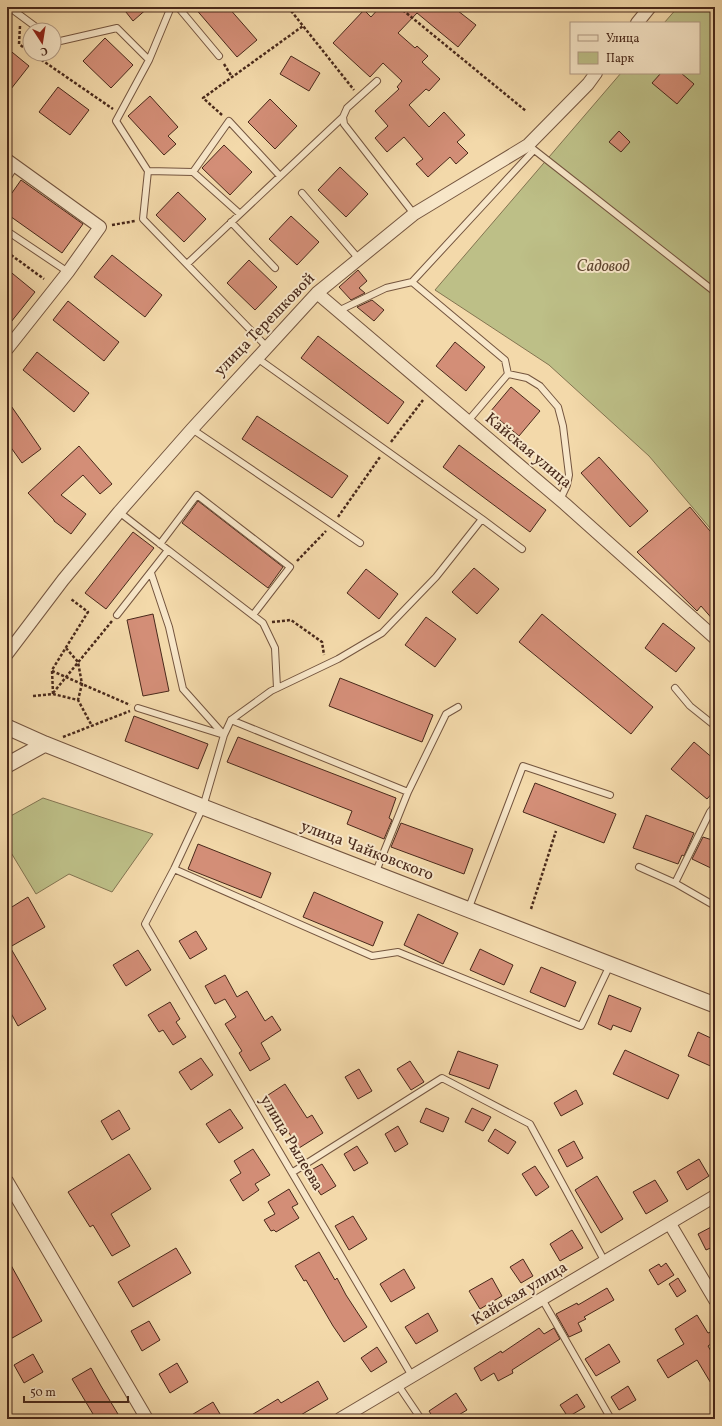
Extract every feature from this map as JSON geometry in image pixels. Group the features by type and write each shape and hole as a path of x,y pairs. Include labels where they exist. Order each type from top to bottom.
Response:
{"street":[{"path":"638,22 650,7"},
{"name":"улица Терешковой","path":"7,654 63,580 119,512 192,429 317,293 414,214 531,148 595,74"},
{"path":"7,349 68,272 100,227 11,163"},
{"name":"Кайская улица","path":"317,293 560,500 715,638"},
{"name":"улица Чайковского","path":"7,727 45,744 203,807 715,1005"},
{"path":"7,765 45,744"},
{"path":"9,1187 147,1419"},
{"name":"Кайская улица","path":"340,1419 715,1196"},
{"path":"670,1224 715,1300"}],"lane":[{"path":"9,7 29,22"},
{"path":"171,7 149,60 116,121 148,171 143,219 267,347"},
{"path":"178,7 219,56"},
{"path":"62,41 117,28 149,60"},
{"path":"187,264 343,117 347,108 377,81"},
{"path":"343,117 344,124 414,214"},
{"path":"193,172 229,121 280,176"},
{"path":"338,311 386,288 412,282 531,148 715,292"},
{"path":"7,179 11,163"},
{"path":"148,171 193,172 240,214"},
{"path":"302,193 359,259"},
{"path":"231,222 275,268"},
{"path":"7,231 68,272"},
{"path":"412,282 505,360 508,374"},
{"path":"257,358 522,549"},
{"path":"468,421 508,374"},
{"path":"508,374 528,378 540,386 558,407 563,426 569,475 567,485 560,500"},
{"path":"192,429 360,543"},
{"path":"160,544 197,495 290,567 253,615"},
{"path":"119,512 263,623 275,648 277,688"},
{"path":"482,520 436,577 382,633 325,666 277,688 231,720 224,735 203,807 174,869 372,956 398,952 581,1026 610,965"},
{"path":"117,615 168,550"},
{"path":"151,573 169,627 183,689 224,735"},
{"path":"675,688 690,706 715,726"},
{"path":"138,708 224,735"},
{"path":"375,874 408,792 446,714 458,708"},
{"path":"231,720 408,792"},
{"path":"468,910 523,766 610,795"},
{"path":"675,883 710,812 715,806"},
{"path":"639,867 675,883 715,906"},
{"name":"улица Рылеева","path":"174,869 145,924 293,1172 412,1376"},
{"path":"293,1172 442,1078 530,1124 605,1262"},
{"path":"542,1299 611,1419"},
{"path":"398,1385 421,1419"}],"path":[{"path":"288,7 360,97"},
{"path":"398,7 526,111"},
{"path":"21,16 19,44 22,46"},
{"path":"229,121 203,98 303,26"},
{"path":"219,56 232,77"},
{"path":"45,62 120,114"},
{"path":"100,227 143,219"},
{"path":"7,252 44,279"},
{"path":"290,567 333,524 385,450 431,390"},
{"path":"53,694 52,670 88,612 71,599"},
{"path":"53,694 117,615"},
{"path":"263,623 291,620 322,642 325,666"},
{"path":"66,648 78,662 82,684 78,700 92,726"},
{"path":"52,670 138,708"},
{"path":"33,696 53,694 78,700"},
{"path":"45,744 138,708"},
{"path":"531,909 556,831"}],"green space":[{"name":"Садовод","path":"678,7 715,7 715,534 649,456 549,365 435,290 620,74 700,74 700,22 665,22"},
{"path":"43,798 153,834 112,892 69,874 36,894 7,846 7,818"}],"building":[{"path":"122,7 149,7 133,21"},
{"path":"194,7 228,7 257,40 237,57"},
{"path":"380,7 453,7 476,25 458,47 417,13 398,33 415,48 417,46 428,56 422,62 440,79 429,91 426,89 409,105 429,127 444,112 465,135 457,142 468,153 456,164 450,157 428,177 416,164 423,159 404,137 387,152 375,138 388,126 375,111 399,89 397,87 402,81 383,63 370,77 333,43 364,10 371,17"},
{"path":"105,38 133,65 111,88 83,61"},
{"path":"7,48 22,60 22,62 29,66 7,94"},
{"path":"291,56 320,73 309,91 280,74"},
{"path":"660,74 682,74 694,84 677,104 652,83"},
{"path":"58,87 89,110 70,135 39,112"},
{"path":"150,96 178,127 168,136 176,144 164,155 128,116"},
{"path":"270,99 297,126 275,149 248,122"},
{"path":"619,131 630,142 621,152 609,142"},
{"path":"224,145 252,172 230,195 202,168"},
{"path":"340,167 368,194 346,217 318,190"},
{"path":"21,180 83,224 62,253 7,214 7,200"},
{"path":"178,192 206,219 184,242 156,215"},
{"path":"291,216 319,242 297,265 269,239"},
{"path":"112,255 162,295 145,317 94,277"},
{"path":"249,260 277,287 255,310 227,283"},
{"path":"7,269 35,292 7,327"},
{"path":"358,270 367,281 359,288 365,293 351,300 339,287"},
{"path":"372,300 384,310 374,321 357,307"},
{"path":"68,301 119,342 104,361 53,320"},
{"path":"318,336 404,402 388,424 301,358"},
{"path":"455,342 485,367 466,391 436,366"},
{"path":"37,352 89,393 74,412 23,370"},
{"path":"511,387 540,411 519,436 490,412"},
{"path":"7,400 41,449 22,463 7,442"},
{"path":"257,416 348,476 332,498 242,439"},
{"path":"459,445 546,510 530,532 443,467"},
{"path":"79,446 112,484 100,494 83,475 61,495 86,514 71,534 54,521 28,493"},
{"path":"599,457 648,511 630,527 581,473"},
{"path":"198,501 283,567 268,588 182,523"},
{"path":"690,507 715,537 715,622 701,606 697,611 637,552"},
{"path":"133,532 154,548 106,609 85,593"},
{"path":"474,568 499,589 477,614 452,592"},
{"path":"366,569 398,594 379,619 347,593"},
{"path":"153,614 169,691 143,696 127,620"},
{"path":"542,614 653,707 631,734 519,642"},
{"path":"426,617 456,639 435,667 405,645"},
{"path":"663,623 695,648 676,672 645,648"},
{"path":"340,678 433,715 422,742 329,706"},
{"path":"134,716 208,744 198,769 125,741"},
{"path":"238,737 396,798 389,818 392,820 384,839 347,824 352,811 227,762"},
{"path":"694,742 715,760 715,790 707,799 671,769"},
{"path":"535,783 616,814 604,843 523,812"},
{"path":"646,815 694,833 684,856 682,855 678,864 633,848"},
{"path":"401,823 473,849 464,874 391,847"},
{"path":"703,837 715,841 715,870 692,859"},
{"path":"198,844 271,873 261,898 188,869"},
{"path":"314,892 383,922 373,946 303,917"},
{"path":"28,897 45,927 10,947 46,1009 18,1026 7,1006 7,910"},
{"path":"418,914 458,933 443,964 404,945"},
{"path":"196,931 207,949 190,959 179,941"},
{"path":"480,949 513,965 504,985 470,970"},
{"path":"138,950 151,970 126,986 113,965"},
{"path":"541,967 576,982 565,1007 530,992"},
{"path":"225,975 237,997 247,991 265,1021 272,1016 281,1030 261,1043 270,1059 250,1071 239,1053 242,1051 225,1024 236,1017 225,999 215,1004 205,986"},
{"path":"609,995 641,1008 631,1032 613,1025 611,1030 598,1024"},
{"path":"170,1002 180,1019 176,1022 186,1037 173,1045 163,1030 159,1032 148,1015"},
{"path":"698,1032 715,1040 715,1068 688,1056"},
{"path":"625,1050 679,1075 668,1099 613,1074"},
{"path":"458,1051 498,1065 489,1089 449,1074"},
{"path":"201,1058 213,1075 191,1090 179,1072"},
{"path":"410,1061 424,1082 411,1090 397,1069"},
{"path":"359,1069 372,1091 358,1099 345,1077"},
{"path":"285,1084 307,1118 312,1115 323,1133 299,1148 265,1097"},
{"path":"576,1090 583,1104 561,1116 554,1103"},
{"path":"426,1108 449,1118 443,1132 420,1122"},
{"path":"472,1108 491,1117 483,1131 465,1122"},
{"path":"230,1109 243,1128 219,1143 206,1124"},
{"path":"119,1110 130,1129 112,1140 101,1121"},
{"path":"398,1126 408,1144 395,1152 385,1134"},
{"path":"495,1129 516,1142 508,1154 488,1141"},
{"path":"574,1141 583,1158 567,1167 558,1150"},
{"path":"357,1146 368,1163 354,1171 344,1154"},
{"path":"253,1149 270,1175 255,1184 259,1190 243,1201 230,1180 241,1173 234,1161"},
{"path":"129,1154 151,1189 111,1214 130,1246 112,1256 93,1225 90,1227 68,1192"},
{"path":"699,1159 709,1176 687,1190 677,1172"},
{"path":"322,1164 336,1186 321,1195 306,1173"},
{"path":"535,1166 549,1187 536,1196 522,1174"},
{"path":"597,1176 623,1219 601,1233 575,1190"},
{"path":"655,1180 668,1201 646,1214 633,1192"},
{"path":"289,1189 298,1204 292,1207 299,1218 276,1232 274,1230 271,1231 264,1220 275,1214 268,1202"},
{"path":"353,1216 367,1239 349,1250 335,1226"},
{"path":"715,1225 715,1246 706,1250 698,1234"},
{"path":"572,1230 583,1248 560,1261 550,1244"},
{"path":"176,1248 191,1273 133,1307 118,1282"},
{"path":"319,1252 335,1280 337,1278 346,1295 367,1327 344,1342 306,1280 304,1281 295,1266"},
{"path":"7,1258 42,1321 7,1341"},
{"path":"523,1259 533,1276 521,1283 510,1267"},
{"path":"666,1263 674,1275 658,1285 649,1270 659,1264 661,1267"},
{"path":"404,1269 415,1288 391,1302 380,1284"},
{"path":"492,1278 502,1296 480,1309 469,1291"},
{"path":"678,1278 686,1291 677,1297 669,1284"},
{"path":"607,1288 614,1300 584,1317 586,1319 578,1323 582,1331 569,1337 556,1314 577,1303 578,1305"},
{"path":"428,1313 438,1331 416,1344 405,1327"},
{"path":"697,1315 708,1333 711,1332 715,1339 715,1341 708,1346 715,1358 715,1390 697,1360 668,1378 657,1360 684,1344 675,1329"},
{"path":"149,1321 160,1340 142,1351 131,1331"},
{"path":"539,1328 544,1334 554,1328 560,1339 512,1370 513,1373 498,1381 494,1373 481,1381 474,1368 501,1351 502,1353"},
{"path":"609,1344 620,1362 596,1376 585,1359"},
{"path":"377,1347 387,1362 371,1372 361,1358"},
{"path":"33,1354 43,1372 24,1383 14,1365"},
{"path":"177,1363 188,1382 170,1393 159,1374"},
{"path":"91,1368 121,1419 96,1419 72,1379"},
{"path":"318,1381 328,1399 294,1419 245,1419 278,1399 281,1403"},
{"path":"628,1386 636,1400 619,1410 611,1397"},
{"path":"456,1393 467,1410 452,1419 434,1419 429,1411"},
{"path":"577,1394 585,1407 568,1417 560,1405"},
{"path":"213,1402 223,1419 185,1419"}]}
